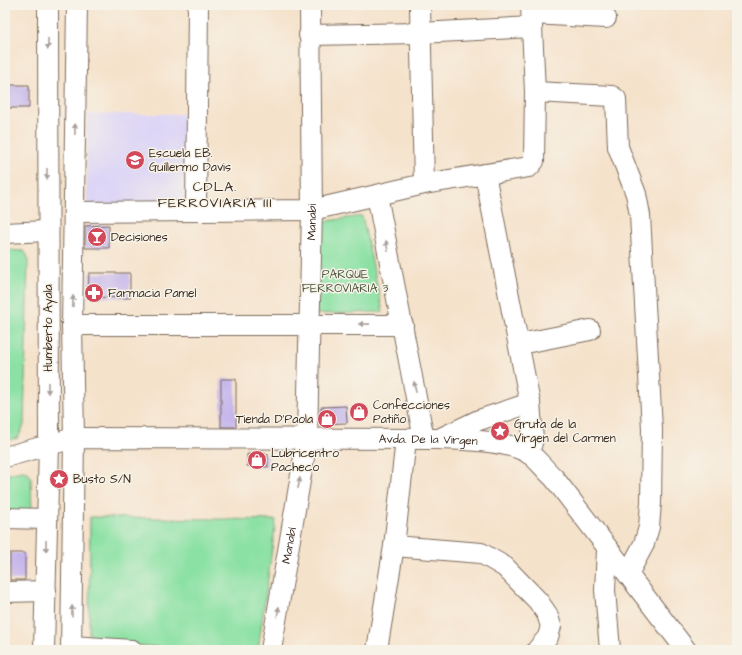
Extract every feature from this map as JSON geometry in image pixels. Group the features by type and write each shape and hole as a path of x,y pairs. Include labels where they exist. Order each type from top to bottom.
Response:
{"street":[{"name":"Humberto Ayala","path":"44,650 49,444 47,231 48,5"},
{"name":"Humberto Ayala","path":"72,648 74,438 72,325 77,5"},
{"path":"196,211 198,5"},
{"name":"Manabi","path":"307,440 312,210 310,5"},
{"path":"420,5 424,184"},
{"path":"74,212 312,210 424,184 529,167 534,161 535,92 532,15"},
{"path":"310,35 420,33 532,15 606,18"},
{"path":"535,92 612,96 616,99 618,147 636,194 642,234 652,429 651,503 644,544 628,574"},
{"path":"485,174 520,344 530,403 533,439 529,454"},
{"path":"377,195 403,325 423,439 394,546 377,650"},
{"path":"5,233 47,231"},
{"path":"72,325 403,325"},
{"path":"520,344 590,330"},
{"path":"423,439 530,403"},
{"name":"Avda. De la Virgen","path":"5,456 74,438 307,440 423,439 482,441 508,446 529,454 554,478 607,550 628,574 686,650"},
{"name":"Manabí","path":"271,650 307,440"},
{"path":"5,518 47,519"},
{"path":"394,546 481,553 505,567 538,601 547,614 551,626 548,637 537,650"},
{"path":"607,550 605,590 610,650"},
{"path":"5,592 46,591"},
{"path":"72,648 132,650"}],"shaded area":[{"name":"Escuela EB. Guillermo Davis","path":"87,114 184,114 184,206 87,206"}],"green space":[{"name":"PARQUE FERROVIARIA 3","path":"362,216 383,312 316,314 314,223"},
{"path":"5,250 24,251 28,260 24,425 18,438 5,441"},
{"path":"21,471 28,472 31,477 32,516 5,516 5,475"},
{"path":"90,517 276,520 258,650 220,650 89,643"}],"building":[{"path":"5,85 29,85 29,108 5,108"},
{"name":"Decisiones","path":"109,225 109,248 85,248 85,226"},
{"path":"89,273 130,273 130,298 88,297"},
{"path":"221,379 236,379 236,427 221,427"},
{"path":"346,406 347,423 322,424 321,407"},
{"name":"Lubricentro Pacheco","path":"247,454 268,454 268,467 247,466"},
{"path":"10,553 25,553 25,580 10,580"}],"place":[{"name":"Escuela EB. Guillermo Davis","path":"135,160"},
{"name":"Decisiones","path":"97,237"},
{"name":"Farmacia Pamel","path":"94,293"},
{"name":"Confecciones Patiño","path":"359,412"},
{"name":"Tienda D'Paola","path":"327,419"},
{"name":"Gruta de la Virgen del Carmen","path":"500,431"},
{"name":"Lubricentro Pacheco","path":"257,460"},
{"name":"Busto S/N","path":"59,479"}],"district":[{"name":"CDLA. FERROVIARIA III","path":"215,194"}]}
